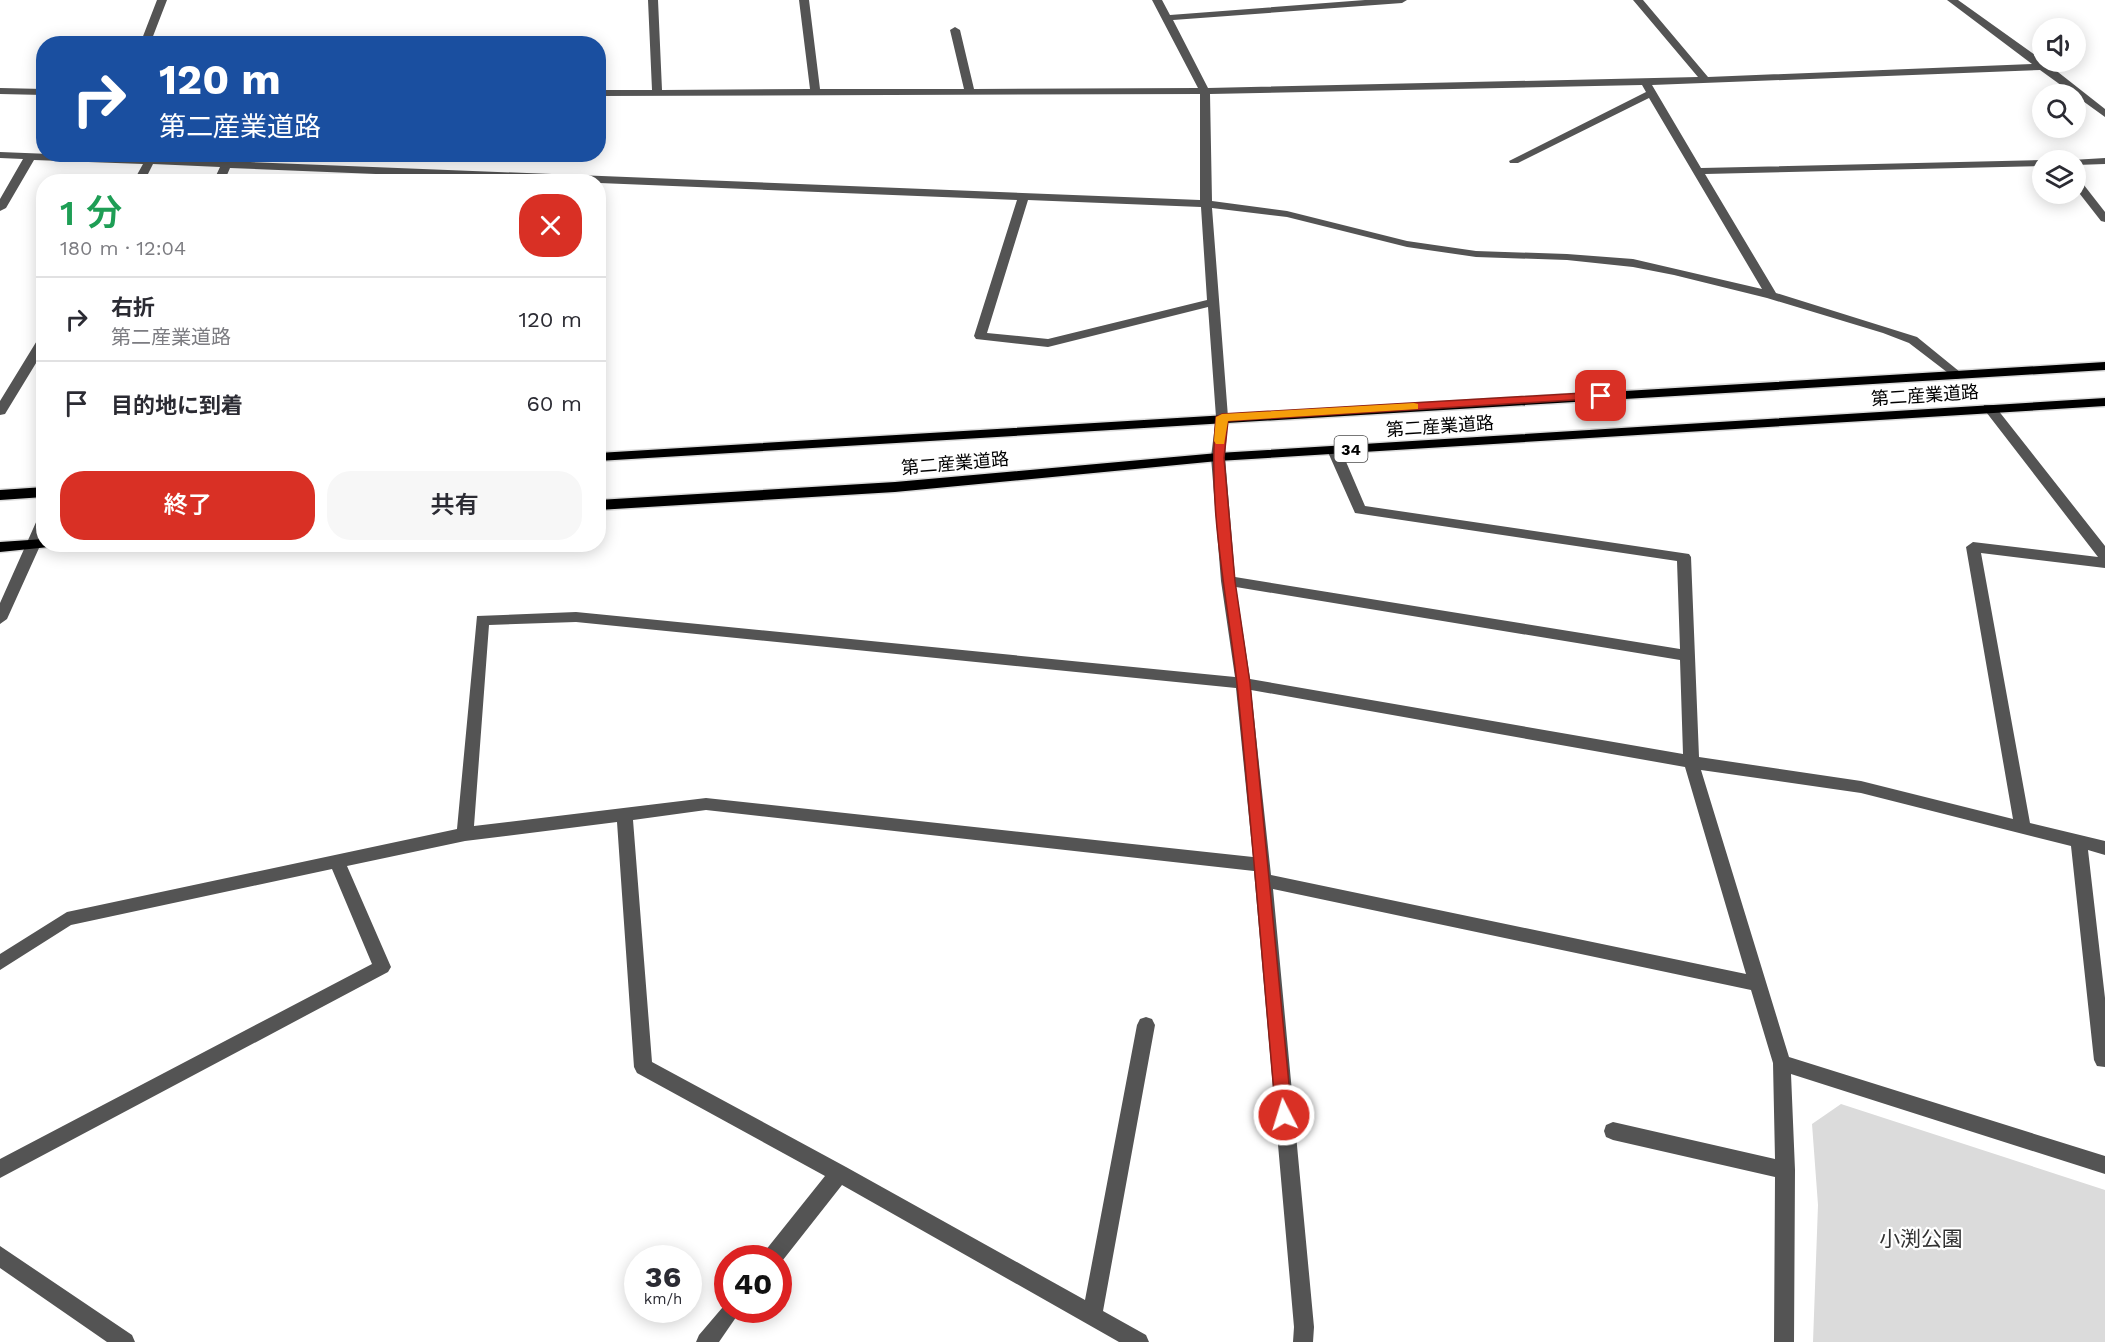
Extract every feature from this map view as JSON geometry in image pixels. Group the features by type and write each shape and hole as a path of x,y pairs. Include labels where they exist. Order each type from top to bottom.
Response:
{"main road":[{"name":"第二産業道路","path":"606,456 1222,417 2105,366"},
{"name":"第二産業道路","path":"606,505 895,487 1334,450 2105,402"},
{"path":"0,495 36,493"},
{"path":"0,547 36,544"}],"street":[{"path":"148,36 162,0"},
{"path":"653,0 657,92"},
{"path":"804,0 815,92"},
{"path":"1157,0 1205,91 1206,204 1222,417 1218,458 1228,581 1244,683 1304,1327 1303,1342"},
{"path":"1167,18 1402,0"},
{"path":"1638,0 1704,78"},
{"path":"1952,0 2032,58"},
{"path":"955,30 969,90"},
{"path":"606,93 1205,91 1645,82 2032,67"},
{"path":"2051,72 2105,114"},
{"path":"1645,82 1700,171 1770,295"},
{"path":"0,91 36,92"},
{"path":"1514,161 1652,93"},
{"path":"0,155 36,158"},
{"path":"0,208 30,158"},
{"path":"2086,162 2105,161"},
{"path":"188,162 394,174"},
{"path":"222,174 227,163"},
{"path":"1700,171 2032,163"},
{"path":"309,174 312,168"},
{"path":"606,183 1206,204 1287,214 1407,244 1476,254 1567,257 1632,263 1770,295 1887,330 1913,340 1956,375"},
{"path":"2086,195 2105,219"},
{"path":"1024,196 980,336 1048,343 1213,302"},
{"path":"0,411 36,352"},
{"path":"1989,408 2105,556"},
{"path":"1334,450 1360,510 1684,557 1691,762 1782,1064 1785,1170 1784,1342"},
{"path":"2023,828 1974,547 2105,563"},
{"path":"0,619 36,548"},
{"path":"1228,581 1689,656"},
{"path":"465,834 482,620 576,617 1244,683 1691,762 1861,788 2105,848"},
{"path":"0,963 67,919 465,834 706,804 1262,872 1757,984"},
{"path":"624,813 643,1067 839,1173 1139,1342"},
{"path":"2079,843 2103,1060"},
{"path":"0,1169 382,967 337,862"},
{"path":"1092,1315 1146,1025"},
{"path":"1782,1064 2105,1165"},
{"path":"1613,1131 1785,1170"},
{"path":"782,1245 839,1173"},
{"path":"0,1256 125,1342"},
{"path":"706,1342 721,1323"}],"green space":[{"name":"小渕公園","path":"1841,1104 2105,1190 2105,1342 1813,1342 1818,1205 1812,1124"}],"slow traffic":[{"path":"1220,441 1222,417 1414,406"}],"route":[{"path":"1284,1115 1244,683 1228,581 1218,458 1222,417 1601,396"}]}
